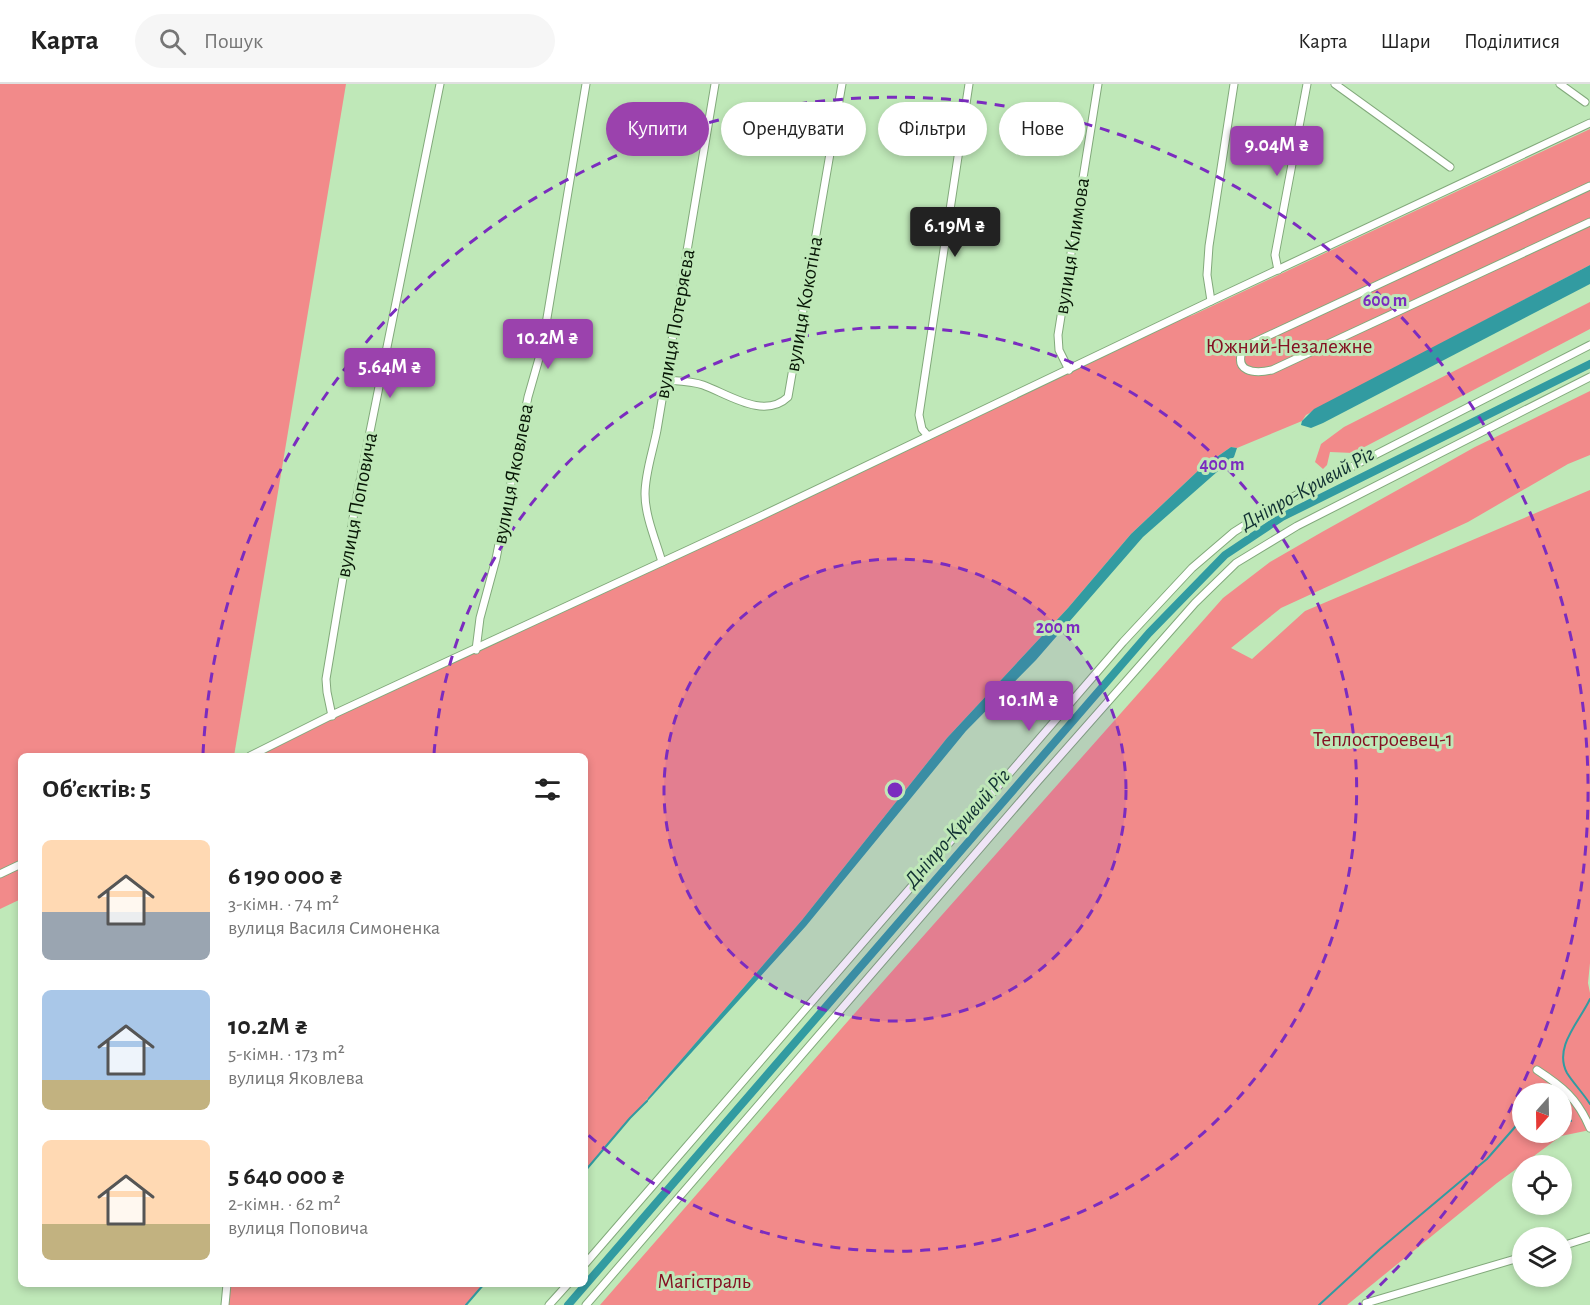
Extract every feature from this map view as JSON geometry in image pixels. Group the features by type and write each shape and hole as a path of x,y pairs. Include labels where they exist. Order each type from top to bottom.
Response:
{"street":[{"name":"вулиця Поповича","path":"332,716 326,679 356,501 440,84"},
{"name":"вулиця Яковлева","path":"476,650 480,618 496,559 528,397 542,348 586,84"},
{"name":"вулиця Потеряєва","path":"662,562 645,497 646,480 715,84"},
{"name":"вулиця Кокотіна","path":"665,380 703,385 753,405 773,405 788,397 842,84"},
{"path":"928,436 922,429 919,415 969,84"},
{"name":"вулиця Климова","path":"1069,370 1059,350 1058,335 1098,84"},
{"path":"1211,301 1207,275 1209,246 1234,84"},
{"path":"1278,270 1275,255 1307,84"},
{"path":"1335,84 1450,167"},
{"path":"1560,84 1585,102"},
{"path":"265,753 332,716 1590,123"},
{"path":"1590,186 1244,347 1240,354 1241,360 1249,371 1255,373 1272,370 1590,222"},
{"path":"588,1261 1123,642 1192,568 1234,532 1275,507 1590,345"},
{"path":"586,1305 1038,781 1195,603 1236,563 1297,526 1590,377"},
{"path":"0,874 18,865"},
{"path":"1537,1070 1568,1092 1577,1103 1590,1128"},
{"path":"1572,1243 1590,1237"},
{"path":"1366,1303 1512,1260"},
{"path":"225,1305 227,1287"},
{"path":"549,1305 565,1287"}],"green space":[{"path":"0,84 346,84 234,753 18,753 18,900 0,909"},
{"name":"Южний-Незалежне","path":"1590,129 1590,265 1306,415 1302,421 1237,448 1231,447 1201,468 1131,534 1068,608 947,738 802,920 588,1168 588,753 265,753 264,750 1167,324 1193,315"},
{"path":"1590,302 1590,329 1353,453 1330,452 1327,465 1323,469 1315,462 1321,444 1344,427"},
{"path":"1590,391 1590,455 1568,464 1468,522 1281,608 1231,648 1252,659 1305,611 1590,490 1590,963 1588,983 1590,993 1590,1130 1572,1134 1572,1083 1512,1083 1512,1143 1551,1143 1535,1155 1512,1155 1512,1172 1347,1305 600,1305 1223,598 1270,562 1475,447"},
{"path":"227,1287 481,1287 466,1305 225,1305"}],"water":[{"path":"1590,265 1590,284 1323,423 1311,428 1301,425 1314,409"},
{"path":"1231,447 1237,448 1234,457 1143,537 1036,660 966,731 806,926 645,1104 802,920 947,738 1068,608 1131,534 1201,468"}],"waterway":[{"name":"Дніпро-Кривий Ріг","path":"588,1282 1149,633 1225,555 1282,517 1590,364"},
{"path":"1590,999 1565,1044 1563,1054 1567,1073 1590,1104"},
{"path":"588,1167 647,1101"},
{"path":"1319,1305 1380,1249 1487,1159 1512,1130"},
{"path":"466,1305 481,1287"},
{"name":"Дніпро-Кривий Ріг","path":"568,1305 584,1287"}],"park label":[{"name":"Теплостроевец-1","path":"1383,739"},
{"name":"Магістраль","path":"704,1281"}]}
